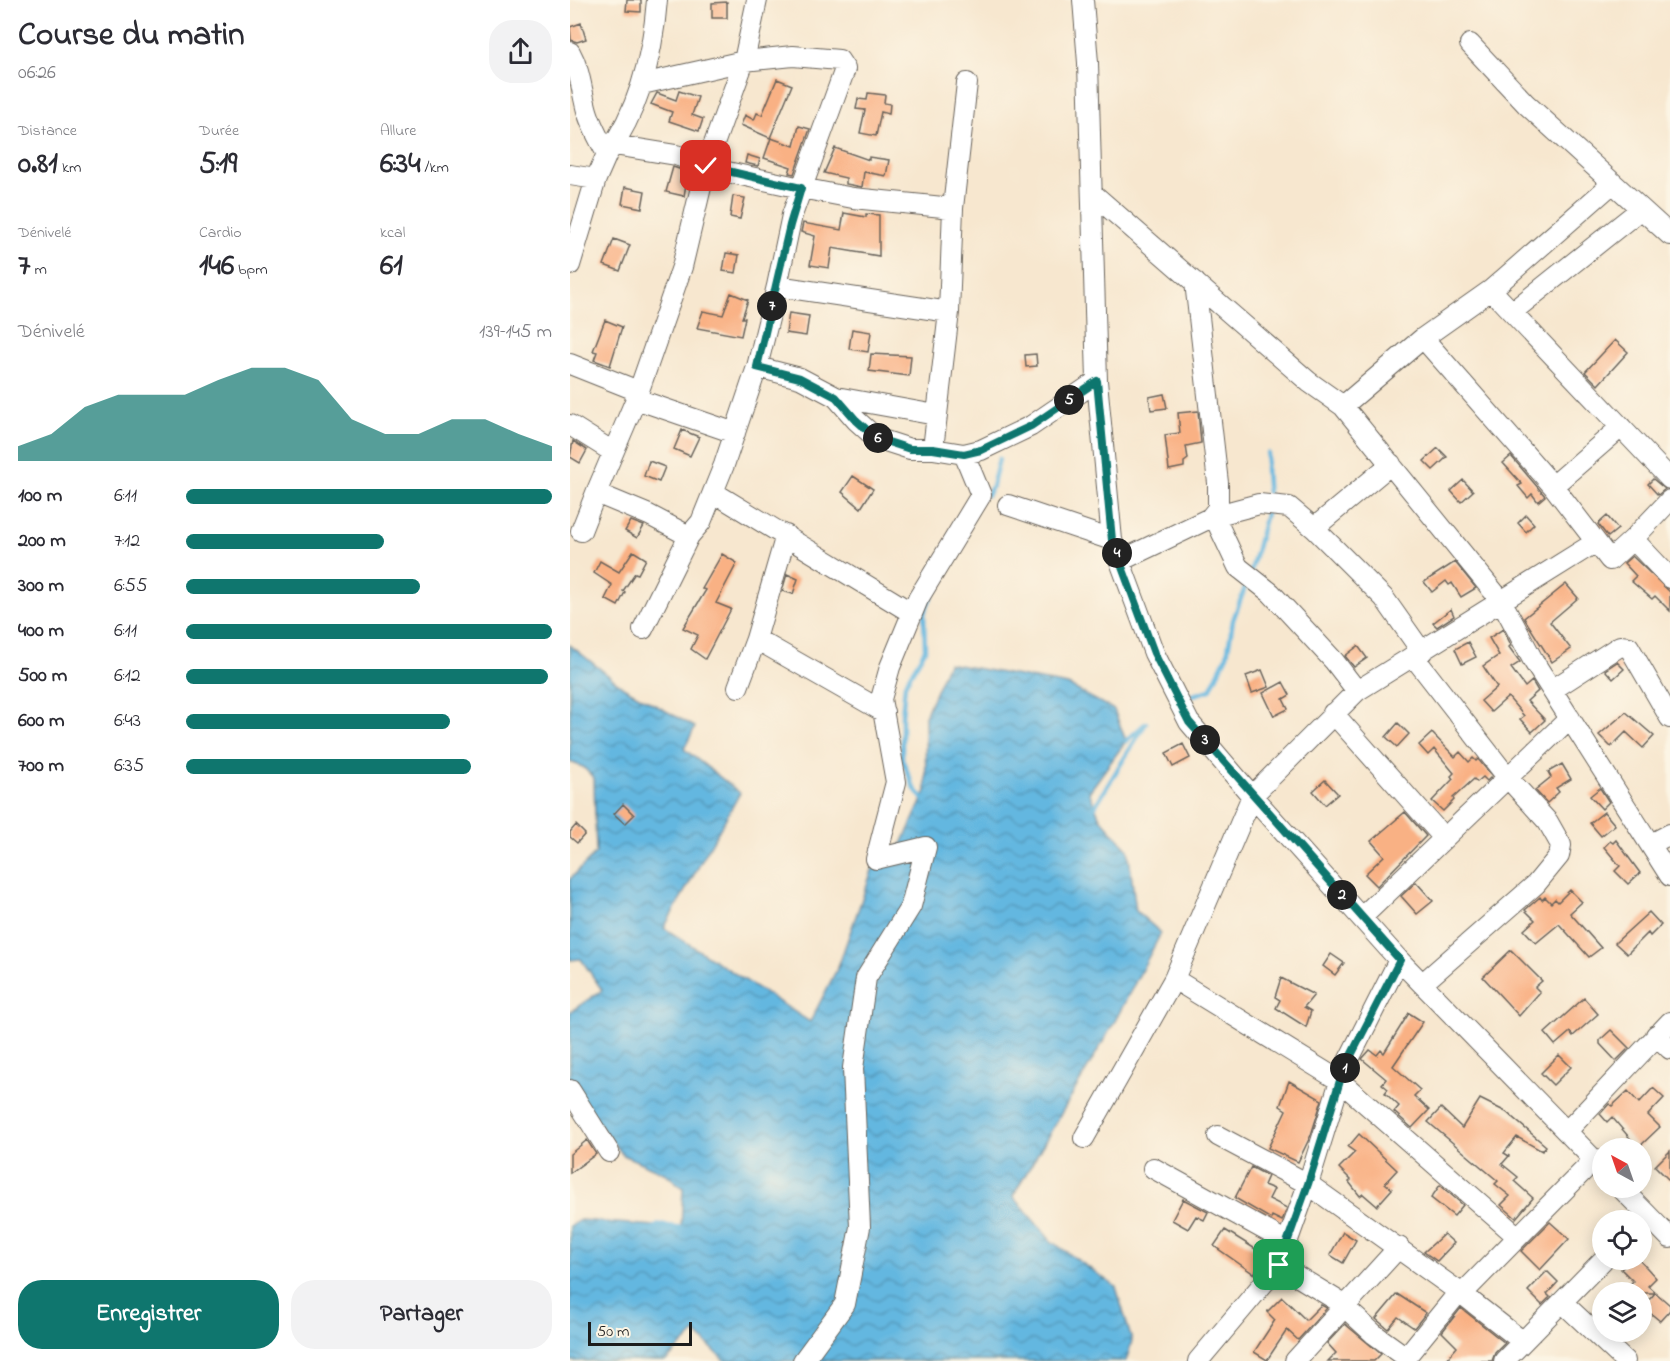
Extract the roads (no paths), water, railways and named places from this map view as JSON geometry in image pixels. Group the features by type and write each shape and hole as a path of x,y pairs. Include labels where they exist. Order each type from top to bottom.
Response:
{"street":[{"path":"570,265 596,179 642,84 657,0"},
{"path":"580,531 637,395 682,267 706,166 744,61 757,0"},
{"path":"1083,0 1092,193 1097,381 1112,540 1125,582 1154,653 1189,722 1252,796 1400,960 1592,1158"},
{"path":"1470,44 1526,104 1670,235"},
{"path":"570,52 582,79 586,108 592,126 610,150 676,156 706,166 853,198 953,207"},
{"path":"642,84 744,61 793,56 839,60 845,69 801,188 790,225 757,367 735,434 700,522 689,536 643,629"},
{"path":"933,449 949,312 953,207 967,82"},
{"path":"570,175 596,179"},
{"path":"1343,406 1423,338 1491,290 1613,183"},
{"path":"1092,193 1309,382 1343,406 1502,602 1552,690 1670,876"},
{"path":"1512,312 1641,209"},
{"path":"1195,282 1218,483 1218,508 1214,516"},
{"path":"777,286 949,312"},
{"path":"1491,290 1532,331 1546,351 1670,479"},
{"path":"1423,338 1553,486 1610,560 1670,500"},
{"path":"570,364 637,395 735,434"},
{"path":"757,367 800,378 836,397 936,415"},
{"path":"836,397 876,438 910,449 933,449 964,454 981,450 1031,426 1097,381"},
{"path":"570,425 613,452"},
{"path":"1553,486 1621,427"},
{"path":"803,1361 845,1304 860,1227 853,1068 866,978 911,906 926,847 876,859 896,782 881,699 890,667 912,613 981,495 964,454"},
{"path":"1314,528 1391,464"},
{"path":"713,492 912,613"},
{"path":"596,493 649,515 689,536"},
{"path":"1120,561 1214,516 1268,504 1289,507 1314,528 1384,598 1418,655 1508,778 1557,836 1561,845 1559,856 1529,890 1423,983"},
{"path":"1008,505 1112,540"},
{"path":"1214,516 1238,567 1271,592 1334,661 1357,691"},
{"path":"738,687 756,639 786,535"},
{"path":"1633,538 1670,578"},
{"path":"1084,1138 1174,979 1252,796 1357,691 1596,542"},
{"path":"756,639 884,712"},
{"path":"1552,690 1620,646 1629,647 1670,718"},
{"path":"1333,713 1444,838"},
{"path":"1362,917 1570,718"},
{"path":"1650,844 1670,834"},
{"path":"1198,1361 1279,1265 1308,1184 1340,1081 1400,960"},
{"path":"1174,979 1340,1081 1518,1237"},
{"path":"1567,1131 1663,1028 1670,1049"},
{"path":"570,1090 609,1152"},
{"path":"1218,1136 1308,1184 1399,1247 1522,1341"},
{"path":"1153,1168 1287,1242"},
{"path":"1279,1265 1343,1306 1405,1359 1460,1293 1592,1169"},
{"path":"1629,1198 1638,1210"},
{"path":"1652,1224 1670,1238"},
{"path":"1295,1361 1399,1247"},
{"path":"1504,1361 1593,1270"},
{"path":"1562,1302 1625,1361"}],"water":[{"path":"570,645 623,687 695,727 684,749 740,793 664,928 810,1022 838,967 876,859 902,844 926,791 925,716 948,663 1068,685 1114,710 1126,741 1089,792 1100,818 1128,849 1136,911 1161,933 1114,1023 1013,1196 1051,1241 1116,1287 1132,1341 1126,1361 725,1361 695,1332 666,1361 570,1361 570,1226 580,1220 681,1228 683,1188 666,1174 623,1155 570,1088 570,1012 602,990 581,959 570,960 570,879 596,853 594,778 583,767 570,762"}],"waterway":[{"path":"1268,453 1266,468 1268,501"},
{"path":"987,495 992,487 999,459"},
{"path":"1251,571 1267,510"},
{"path":"1190,696 1210,690 1227,655 1233,620 1247,582"},
{"path":"927,803 914,788 902,759 902,716 905,684 925,650 924,613 933,592"},
{"path":"1092,811 1146,723 1126,741"},
{"path":"652,1229 659,1225 685,1228"}]}
